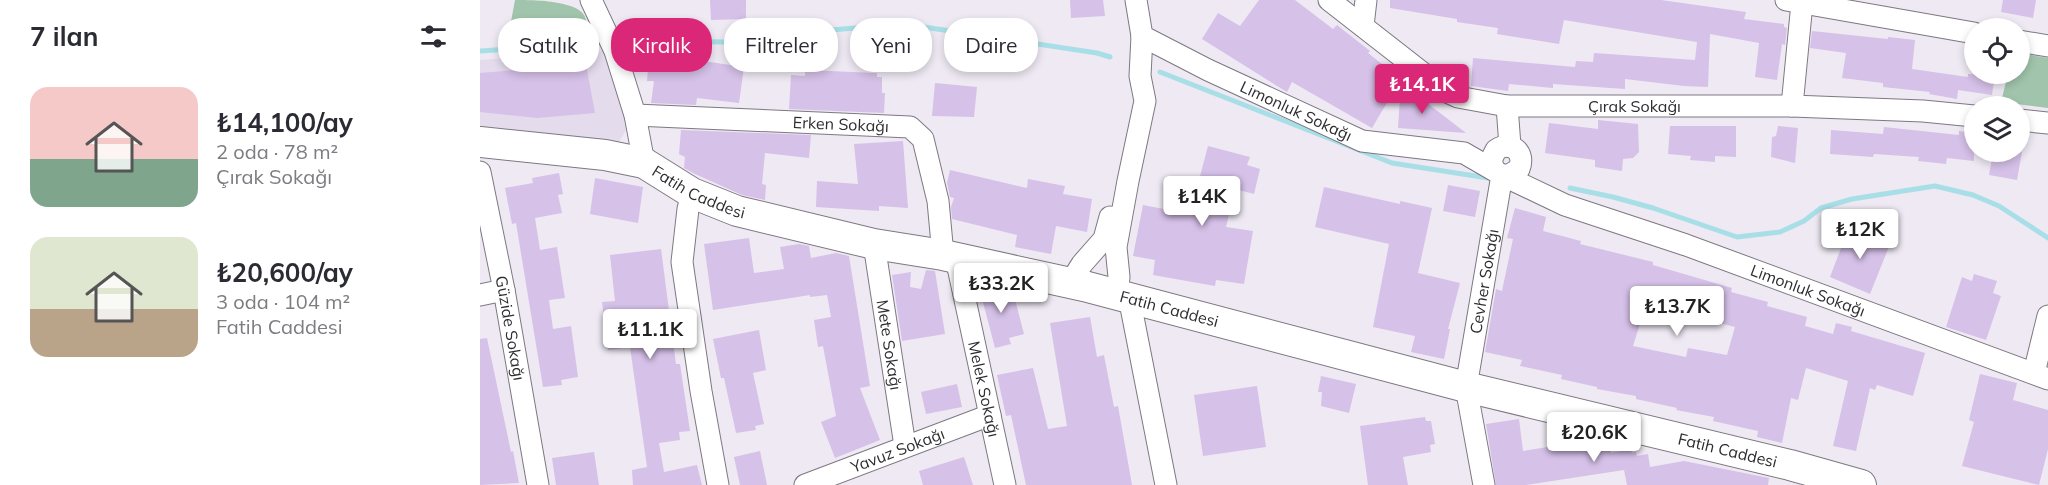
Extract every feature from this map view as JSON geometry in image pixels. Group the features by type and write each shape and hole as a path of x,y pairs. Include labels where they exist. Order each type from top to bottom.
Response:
{"main road":[{"name":"Fatih Caddesi","path":"480,142 605,155 644,163 692,193 737,211 874,244 949,256 1070,283 1792,475 1861,485"}],"street":[{"path":"591,0 615,51 635,115 644,163"},
{"path":"1136,0 1142,36 1140,76 1145,101 1116,247 1119,277 1166,485"},
{"name":"Çırak Sokağı","path":"1329,0 1447,92 1458,97 1508,106 1792,106 1923,111 1964,115"},
{"path":"1363,26 1366,0"},
{"path":"1792,106 1794,2 1857,6 1964,31"},
{"name":"Limonluk Sokağı","path":"1142,36 1208,70 1362,141 1464,153 1498,173 1565,205 1686,245 2041,376"},
{"path":"2030,43 2048,46"},
{"path":"1070,283 1082,264 1104,239 1131,97 1140,76"},
{"path":"1498,173 1509,175 1515,173 1521,164 1519,152 1510,146 1508,106"},
{"name":"Erken Sokağı","path":"635,115 910,127 923,139 949,256"},
{"path":"2030,121 2048,123"},
{"name":"Güzide Sokağı","path":"480,172 504,290 538,485"},
{"name":"Cevher Sokağı","path":"1466,387 1498,173"},
{"path":"692,193 682,262 701,391 718,485"},
{"name":"Mete Sokağı","path":"874,244 905,446"},
{"name":"Melek Sokağı","path":"949,256 990,415 1005,485"},
{"path":"480,295 504,290"},
{"path":"2041,376 2048,315"},
{"path":"1466,387 1484,485"},
{"name":"Yavuz Sokağı","path":"805,485 990,415"}],"shaded area":[{"path":"599,51 602,51 620,90 629,125 617,145 480,134 480,60 498,59 498,72 599,72"}],"green space":[{"path":"515,0 545,1 568,5 577,9 585,18 512,18"},
{"path":"2030,55 2048,58 2048,108 2030,106 2030,96 2002,96 2006,84 2030,84"}],"building":[{"path":"710,0 746,0 746,18 712,20"},
{"path":"1070,0 1103,0 1105,16 1071,18"},
{"path":"1259,0 1295,0 1333,29 1337,25 1401,79 1372,128 1292,82 1287,92 1202,39 1218,13 1240,26"},
{"path":"1390,0 1661,0 1746,12 1744,19 1784,24 1787,28 1785,45 1782,44 1777,80 1755,77 1759,43 1710,34 1708,87 1625,79 1625,89 1553,84 1553,88 1509,84 1508,91 1471,86 1473,58 1575,67 1576,61 1593,62 1594,53 1695,60 1697,42 1564,20 1559,44 1497,34 1498,28 1457,22 1457,19 1390,8"},
{"path":"2003,0 2036,0 2033,18 2001,12"},
{"path":"1812,31 1915,40 1912,69 1964,76 1964,84 1994,84 1992,95 1958,90 1957,99 1929,94 1930,92 1883,87 1883,83 1842,78 1846,53 1810,48"},
{"path":"712,62 724,64 724,72 743,72 739,103 697,98 696,105 651,103 654,81 647,81 648,72 712,72"},
{"path":"587,72 595,113 537,118 480,112 480,73"},
{"path":"805,72 877,73 877,77 882,77 882,93 885,93 884,113 789,109 791,75 805,76"},
{"path":"935,83 977,87 974,117 932,116"},
{"path":"1401,83 1466,133 1398,128"},
{"path":"1598,120 1638,124 1639,152 1633,158 1623,159 1622,171 1595,167 1595,160 1545,153 1549,123 1598,129"},
{"path":"1670,126 1736,126 1736,157 1715,156 1715,162 1690,160 1691,156 1668,154"},
{"path":"1778,126 1798,128 1795,163 1771,157 1772,137 1776,136"},
{"path":"1884,127 1959,135 1959,131 1964,132 1964,160 1947,158 1946,164 1918,161 1919,157 1830,154 1831,130 1883,134"},
{"path":"681,130 811,135 809,158 765,153 762,184 766,185 765,200 742,195 684,168 685,157 679,154"},
{"path":"903,141 908,208 879,206 879,211 816,207 817,181 858,184 854,144"},
{"path":"1208,146 1250,157 1247,165 1260,169 1254,194 1235,189 1226,227 1253,231 1244,284 1216,280 1215,286 1153,275 1155,260 1133,256 1143,205 1190,214"},
{"path":"1991,162 2020,162 2017,180 1989,175"},
{"path":"950,170 1027,188 1028,179 1065,186 1063,194 1092,199 1087,232 1056,226 1051,254 1015,247 1017,235 952,219 951,207 954,198 950,197 947,183"},
{"path":"559,173 563,194 558,195 562,213 535,218 540,250 557,247 565,298 549,300 553,329 571,326 578,377 561,380 562,385 543,387 516,223 512,224 505,188 533,183 532,178"},
{"path":"595,178 643,187 638,223 590,214"},
{"path":"1448,185 1480,191 1475,217 1443,211"},
{"path":"1324,187 1400,204 1400,201 1432,208 1418,273 1460,283 1448,329 1450,329 1444,359 1411,352 1415,336 1373,327 1389,244 1315,227"},
{"path":"1515,208 1546,217 1543,231 1581,241 1580,244 1653,262 1653,265 1732,288 1731,292 1768,302 1767,306 1807,317 1805,326 1833,334 1836,323 1852,327 1851,331 1925,353 1913,396 1877,385 1875,390 1870,388 1856,451 1833,446 1848,381 1806,368 1798,400 1791,398 1782,443 1757,437 1758,431 1713,421 1714,417 1676,410 1677,408 1636,399 1636,396 1561,379 1562,375 1520,366 1522,360 1485,352 1496,289 1502,291 1513,239 1507,238","holes":["1685,314 1735,327 1727,355 1688,348 1686,357 1633,346 1642,317 1682,327"]},
{"path":"1849,227 1890,244 1870,294 1830,277"},
{"path":"749,238 754,273 784,269 780,247 799,244 809,246 811,258 836,253 849,256 870,386 860,388 880,440 835,458 821,422 836,416 823,346 818,347 814,320 831,317 827,295 810,297 810,295 713,310 704,244"},
{"path":"661,249 676,364 680,364 690,431 679,432 680,440 659,443 664,472 697,465 702,485 633,485 632,470 647,467 630,347 608,350 602,302 615,301 610,255"},
{"path":"926,270 935,271 945,334 902,341 892,275 911,272 910,287 921,289"},
{"path":"1974,274 1997,281 1993,293 2001,296 1986,340 1946,327 1962,277 1972,281"},
{"path":"997,284 998,289 1012,288 1024,334 1009,338 1011,344 995,348 979,287"},
{"path":"1090,317 1097,357 1104,355 1114,407 1118,406 1132,485 1026,485 1011,415 1006,416 997,375 1033,368 1048,429 1067,426 1050,323"},
{"path":"759,330 766,370 753,373 764,424 755,426 756,430 736,433 713,339"},
{"path":"487,338 519,483 480,485 480,339"},
{"path":"1980,374 2017,383 2013,400 2048,410 2048,449 2039,485 1962,466 1974,422 1969,420"},
{"path":"1321,376 1356,384 1349,413 1321,406 1322,392 1318,392"},
{"path":"957,384 962,407 926,414 921,392"},
{"path":"1257,386 1266,447 1203,456 1194,395"},
{"path":"1425,417 1426,421 1431,421 1435,444 1430,445 1431,452 1403,457 1408,485 1368,485 1360,426"},
{"path":"1519,419 1523,451 1605,438 1609,439 1611,453 1631,449 1632,453 1636,452 1637,456 1648,454 1650,467 1684,461 1769,478 1768,485 1627,485 1624,470 1526,485 1496,485 1486,424"},
{"path":"760,451 767,485 740,485 734,457"},
{"path":"594,452 599,485 556,485 552,458"},
{"path":"964,457 973,485 923,485 919,471"}],"waterway":[{"path":"712,42 731,42 806,32 904,24 1097,53 1110,57"},
{"path":"480,51 498,50"},
{"path":"1160,72 1392,163 1488,178"},
{"path":"1570,188 1653,208 1737,237 1780,232 1804,221 1821,208 1852,199 1935,186 1973,195 1999,206 2048,238"}]}
